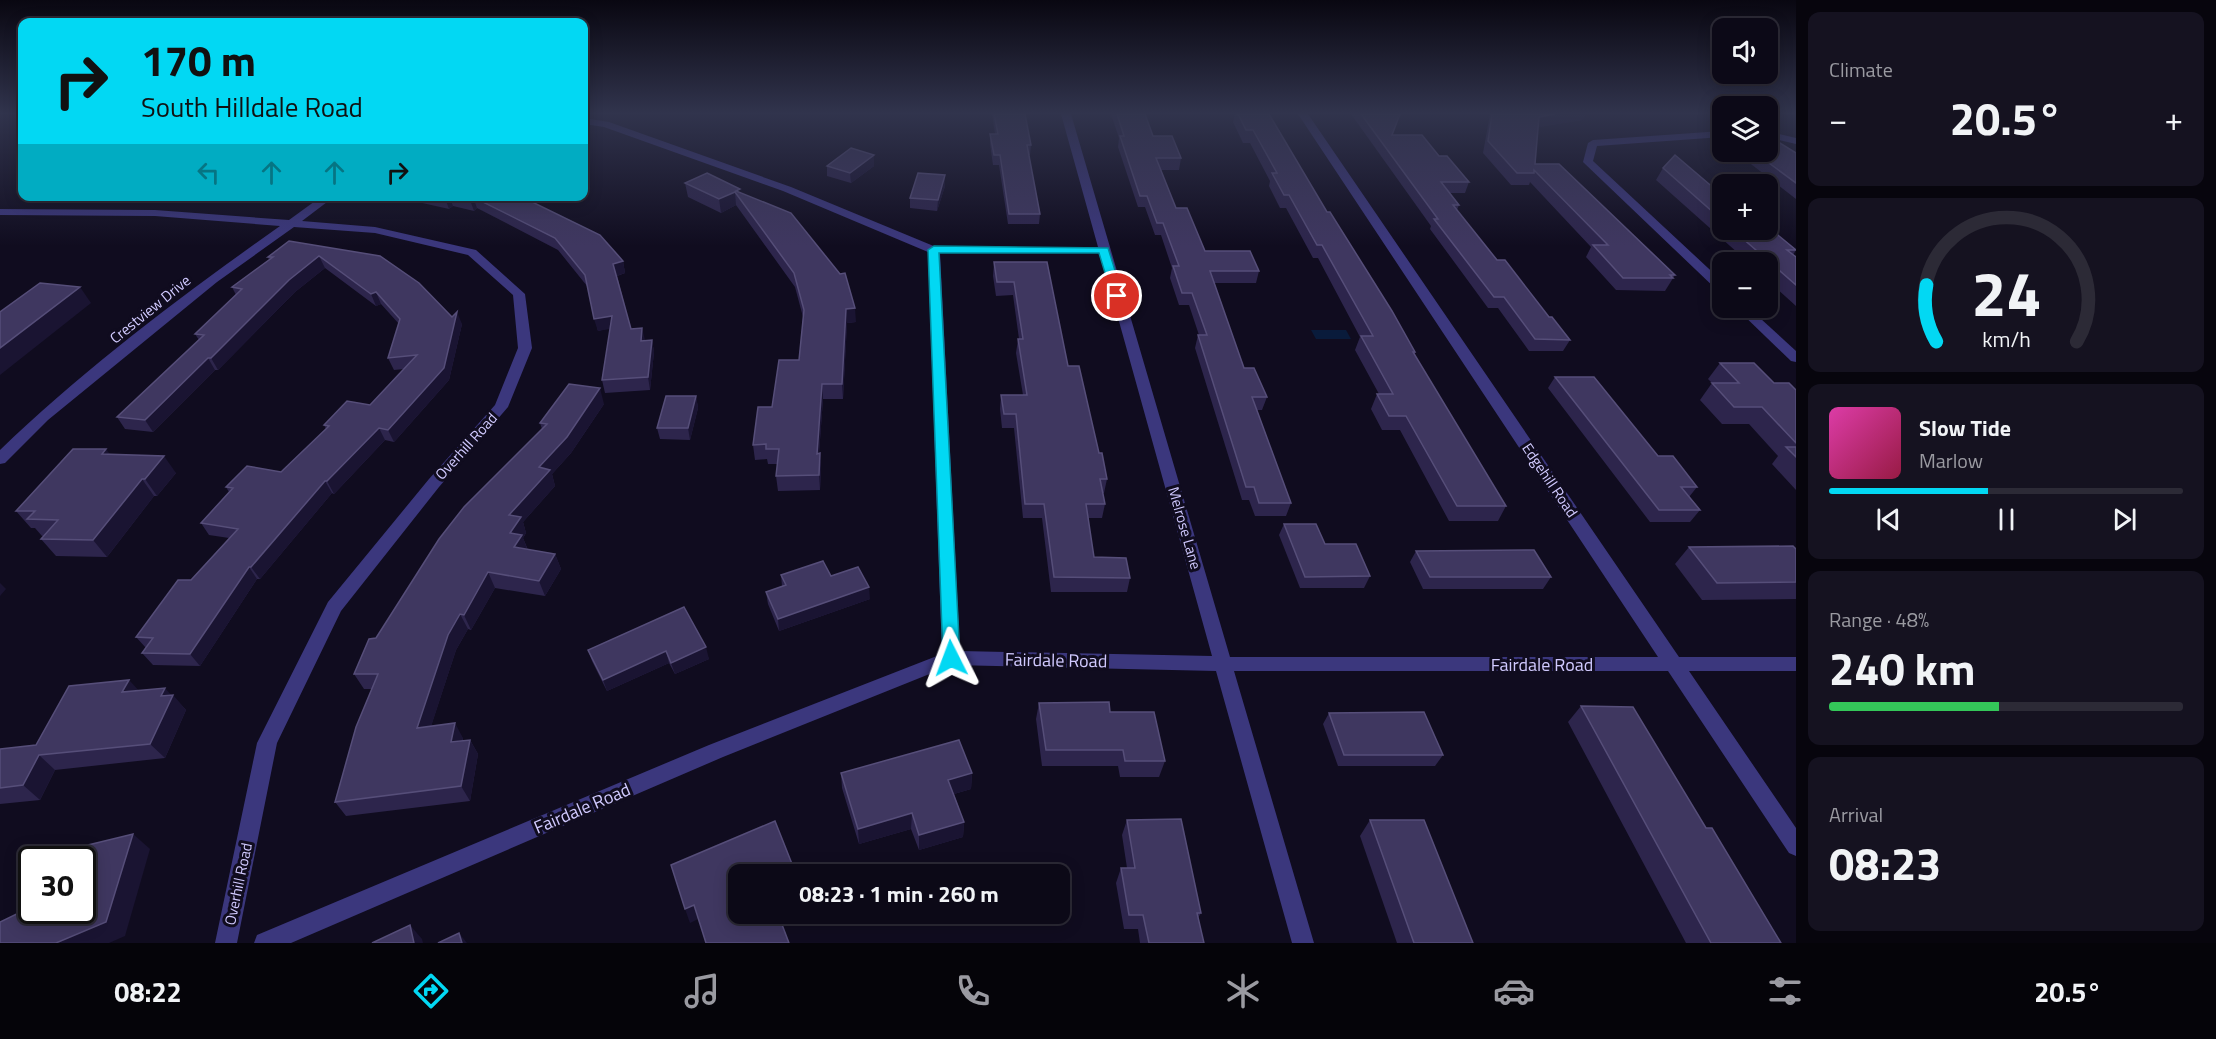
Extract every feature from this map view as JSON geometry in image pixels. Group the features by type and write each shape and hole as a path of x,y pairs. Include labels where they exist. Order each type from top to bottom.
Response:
{"street":[{"path":"701,158 787,189 934,250 1104,250"},
{"name":"Melrose Lane","path":"1078,158 1303,943"},
{"name":"Edgehill Road","path":"1333,158 1796,846"},
{"path":"1589,158 1588,162 1712,279"},
{"name":"Crestview Drive","path":"0,459 43,417 213,279 323,201"},
{"name":"Overhill Road","path":"0,212 155,213 375,230 472,252 519,294 525,348 501,407 434,483 334,608 267,743 226,943"},
{"path":"934,250 951,658"},
{"path":"1753,318 1796,358"},
{"name":"Fairdale Road","path":"265,943 716,751 951,658 1225,664 1796,664"}],"water":[{"path":"1311,330 1346,330 1351,339 1316,339"}],"building":[{"path":"838,158 870,158 850,173 827,166"},
{"path":"1000,158 1029,158 1040,214 1009,214"},
{"path":"1127,158 1156,158 1176,208 1187,208 1205,251 1250,251 1259,271 1210,271 1244,368 1254,368 1267,397 1252,397 1291,503 1259,503 1254,487 1246,487 1198,335 1207,335 1192,293 1182,293 1173,266 1179,266 1163,223 1157,223 1147,196 1140,196"},
{"path":"1269,158 1295,158 1327,212 1330,212 1392,311 1415,352 1413,352 1506,506 1457,506 1406,416 1389,416 1377,394 1393,394 1361,336 1373,336 1322,245 1317,245 1289,195 1284,195 1272,173 1277,173"},
{"path":"1393,158 1449,158 1469,182 1441,182 1459,205 1453,205 1497,260 1505,260 1570,340 1535,339 1504,297 1494,297 1434,219 1438,219"},
{"path":"1503,158 1536,158 1535,164 1559,164 1675,275 1670,275 1673,278 1623,278 1593,245 1608,245 1534,170 1534,173 1517,173"},
{"path":"1672,158 1679,158 1712,186 1712,211 1663,168"},
{"path":"1778,158 1796,158 1796,183 1768,162 1778,162"},
{"path":"707,173 740,189 736,191 791,213 840,274 845,273 855,308 846,309 842,384 822,384 817,454 820,453 819,475 776,476 779,449 766,449 766,444 753,445 758,407 772,407 779,360 799,360 804,310 794,273 735,192 719,199 685,183"},
{"path":"918,173 945,175 938,200 910,198"},
{"path":"481,201 530,201 600,235 623,261 613,264 631,329 642,328 641,341 652,340 648,377 602,380 612,316 594,319 585,275 555,238"},
{"path":"1778,235 1796,250 1787,250 1796,257 1796,285 1778,269 1778,252 1758,252 1744,240 1778,240"},
{"path":"289,241 380,256 419,283 452,317 457,312 444,368 388,430 379,428 325,481 249,567 190,654 142,653 153,638 136,637 178,580 191,580 238,529 201,523 233,488 226,487 247,466 281,472 329,426 324,425 347,401 370,405 417,355 388,358 400,319 376,292 371,294 319,256 289,280 145,420 117,417 204,335 195,334 242,289 232,287 273,257 268,257"},
{"path":"994,262 1047,262 1068,366 1079,366 1107,479 1100,479 1105,504 1086,504 1094,557 1126,558 1130,578 1054,577 1044,504 1025,504 1016,414 1004,414 1001,395 1027,395 1018,339 1023,339 1014,282 997,282"},
{"path":"40,283 80,287 0,348 0,312"},
{"path":"1720,363 1754,363 1774,383 1789,383 1796,390 1796,443 1762,407 1734,407 1712,383 1739,383"},
{"path":"1555,377 1594,377 1658,456 1673,456 1697,487 1681,487 1700,510 1659,510"},
{"path":"569,384 600,388 567,437 539,467 550,470 509,515 521,517 510,533 522,535 514,547 555,554 539,581 488,572 464,615 460,614 448,635 417,728 455,723 451,742 470,740 461,786 335,802 356,727 378,674 354,674 369,639 376,638 439,539 464,507 547,424 540,423"},
{"path":"666,396 696,396 688,428 657,428"},
{"path":"1786,447 1796,447 1796,457"},
{"path":"73,449 106,449 102,454 164,456 145,479 142,479 93,540 41,539 58,520 27,519 35,511 16,511"},
{"path":"1284,524 1316,524 1325,544 1356,544 1370,576 1305,577"},
{"path":"1793,546 1796,549 1796,582 1717,583 1689,547"},
{"path":"1534,550 1551,577 1430,577 1416,551"},
{"path":"823,561 831,576 858,567 869,587 778,619 766,592 786,585 781,575"},
{"path":"684,607 706,647 671,663 666,651 603,680 588,650"},
{"path":"129,680 122,692 165,688 161,696 173,695 150,744 39,755 23,785 0,788 0,749 36,745 69,686"},
{"path":"1109,702 1110,712 1154,712 1165,761 1125,761 1123,750 1046,750 1039,703"},
{"path":"1581,706 1633,707 1706,828 1712,828 1781,943 1711,943"},
{"path":"1424,712 1443,755 1344,755 1329,713"},
{"path":"959,740 972,773 948,780 964,822 919,835 912,813 858,829 841,773"},
{"path":"1181,819 1201,913 1197,913 1204,943 1149,943 1143,915 1129,915 1121,868 1135,868 1127,820"},
{"path":"1370,820 1424,820 1473,943 1414,943"},
{"path":"775,821 792,864 728,864 728,924 782,924 789,943 706,943 694,905 685,909 671,865"},
{"path":"133,834 106,922 56,943 0,943 0,922 18,913 18,924 96,924 96,846 84,846"},
{"path":"410,925 414,943 372,943"},
{"path":"459,933 462,943 438,943"}],"route":[{"path":"951,658 934,250 1104,250 1117,296"}]}
